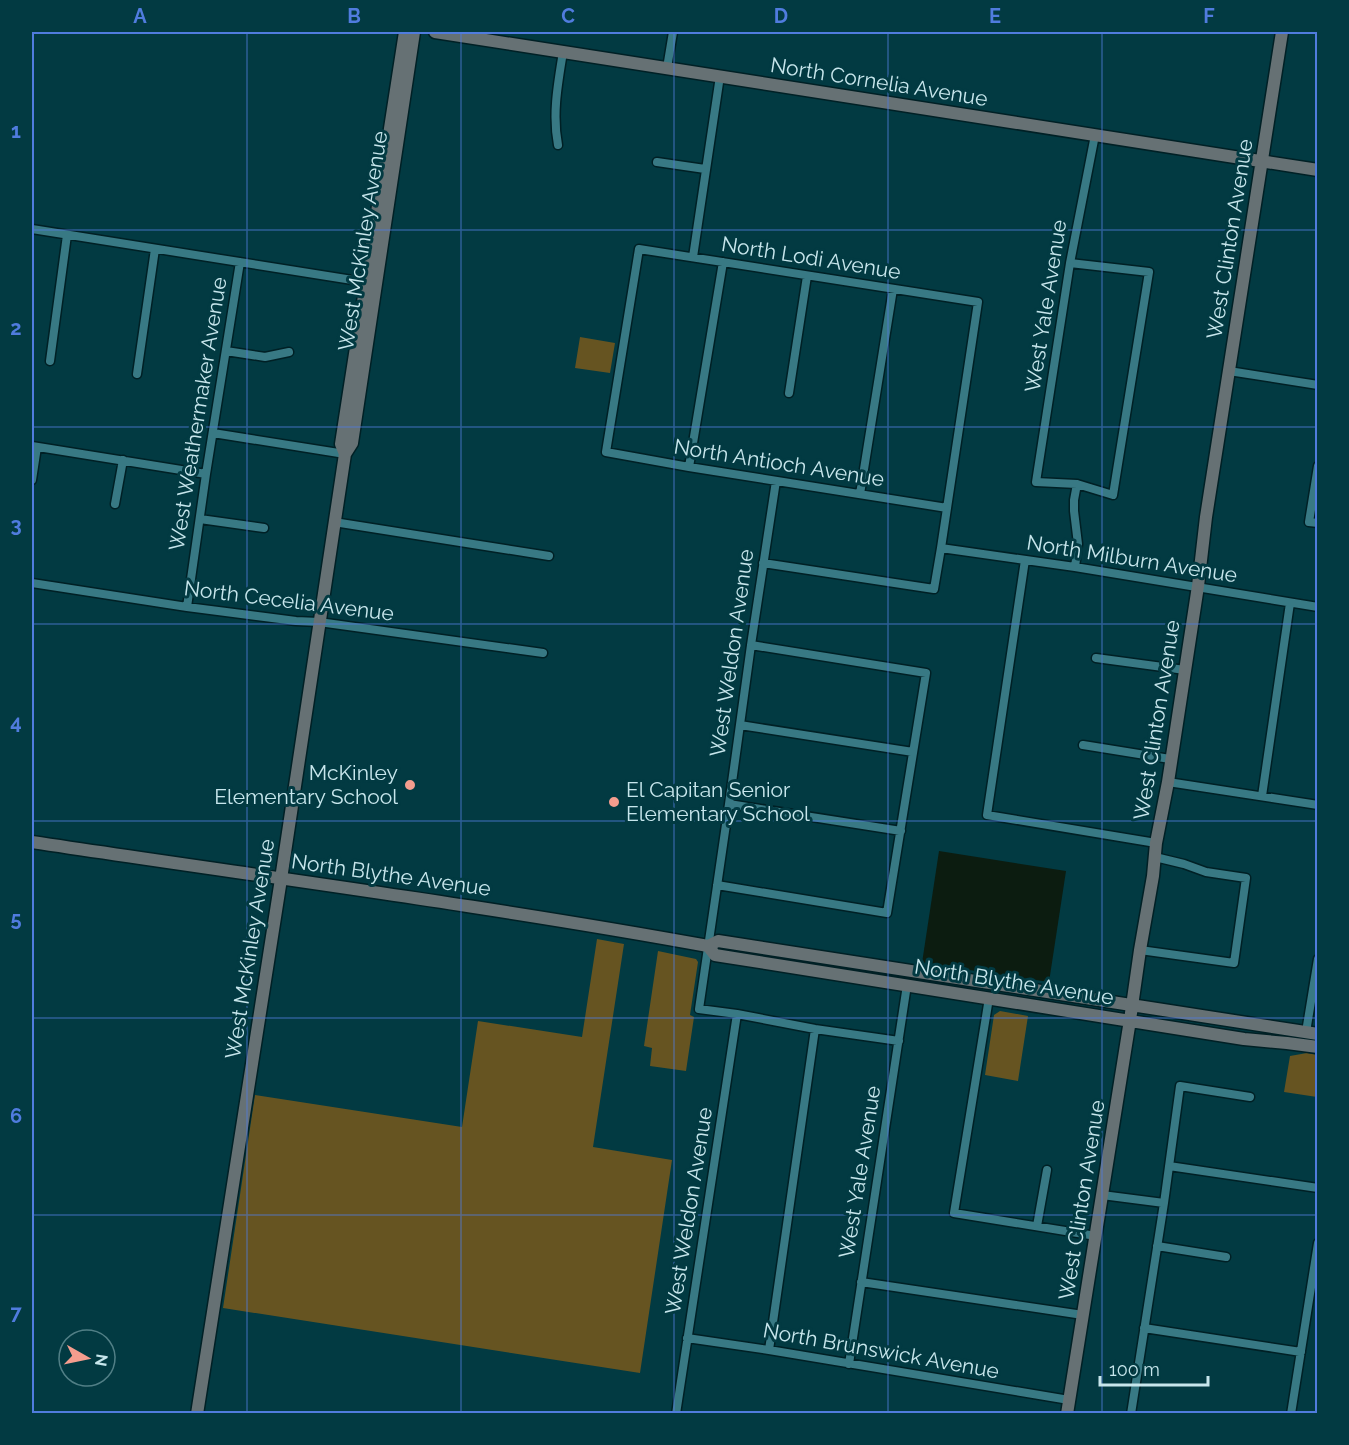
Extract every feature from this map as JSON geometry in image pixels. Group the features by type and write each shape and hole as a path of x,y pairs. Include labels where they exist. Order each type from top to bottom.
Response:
{"main road":[{"name":"West McKinley Avenue","path":"345,454 341,444 405,32"},
{"name":"West McKinley Avenue","path":"197,1413 281,879 334,522 345,454 352,443 414,32"},
{"name":"North Cornelia Avenue","path":"435,32 1317,170"},
{"name":"West Clinton Avenue","path":"1067,1413 1156,843 1168,782 1198,586 1206,517 1282,32"},
{"name":"North Blythe Avenue","path":"32,842 432,900 708,946 718,941 1312,1033"},
{"name":"North Blythe Avenue","path":"708,946 715,955 1244,1039 1317,1047"}],"street":[{"path":"667,68 673,32"},
{"path":"558,145 555,122 556,100 563,52"},
{"path":"693,257 720,76"},
{"name":"West Yale Avenue","path":"1077,484 1036,482 1070,263 1095,135"},
{"path":"657,162 705,169"},
{"path":"32,229 365,282"},
{"path":"50,361 67,235"},
{"path":"137,374 155,249"},
{"name":"North Lodi Avenue","path":"606,452 639,249 978,302 947,507"},
{"name":"West Weathermaker Avenue","path":"187,607 240,262"},
{"path":"689,467 723,262"},
{"path":"1070,263 1149,272 1113,495 1077,484 1074,500 1078,544 1075,567"},
{"path":"789,393 807,276"},
{"path":"860,494 893,289"},
{"path":"226,351 265,357 289,352"},
{"path":"1229,371 1317,385"},
{"path":"213,433 345,454"},
{"path":"32,480 34,446 207,474"},
{"name":"North Antioch Avenue","path":"606,452 947,507"},
{"path":"115,504 123,460"},
{"path":"1313,523 1317,466"},
{"name":"West Weldon Avenue","path":"676,1413 737,1014 699,1009 776,481"},
{"path":"763,562 934,589 947,507"},
{"path":"200,519 264,528"},
{"path":"334,522 549,556"},
{"name":"North Milburn Avenue","path":"941,548 1198,586 1317,607"},
{"path":"1025,560 987,815 1156,843"},
{"name":"North Cecelia Avenue","path":"32,583 187,607 319,622 543,653"},
{"path":"1262,796 1290,603"},
{"path":"717,885 887,914 926,673 751,645"},
{"path":"1096,658 1185,670"},
{"path":"740,725 913,752"},
{"path":"1083,745 1170,759"},
{"path":"1168,782 1317,805"},
{"path":"729,804 901,831"},
{"path":"1140,950 1234,963 1246,878 1206,872 1155,857"},
{"path":"1312,1033 1317,959"},
{"name":"West Yale Avenue","path":"849,1364 907,985"},
{"path":"989,998 954,1213 1096,1236"},
{"path":"737,1014 815,1029 899,1041"},
{"path":"769,1350 815,1029"},
{"path":"1131,1413 1180,1086 1250,1097"},
{"path":"1169,1166 1317,1188"},
{"path":"1037,1226 1047,1170"},
{"path":"1102,1195 1164,1203"},
{"path":"1291,1413 1317,1243"},
{"path":"1157,1246 1226,1257"},
{"path":"861,1282 1083,1315"},
{"path":"1144,1328 1301,1352"},
{"name":"North Brunswick Avenue","path":"687,1338 1069,1400"}],"shaded area":[{"path":"580,337 615,343 610,373 575,368"},
{"path":"939,851 1066,871 1049,982 922,963"},
{"path":"597,939 624,944 593,1147 672,1160 640,1373 223,1308 255,1095 462,1127 478,1021 582,1037"},
{"path":"658,951 696,959 698,962 690,1015 694,1017 686,1071 650,1066 652,1048 644,1046"},
{"path":"1000,1011 1028,1016 1018,1081 985,1075 994,1015"},
{"path":"1307,1053 1317,1055 1317,1097 1284,1092 1290,1056"}],"place":[{"name":"McKinley Elementary School","path":"410,785"},
{"name":"El Capitan Senior Elementary School","path":"614,802"}]}
